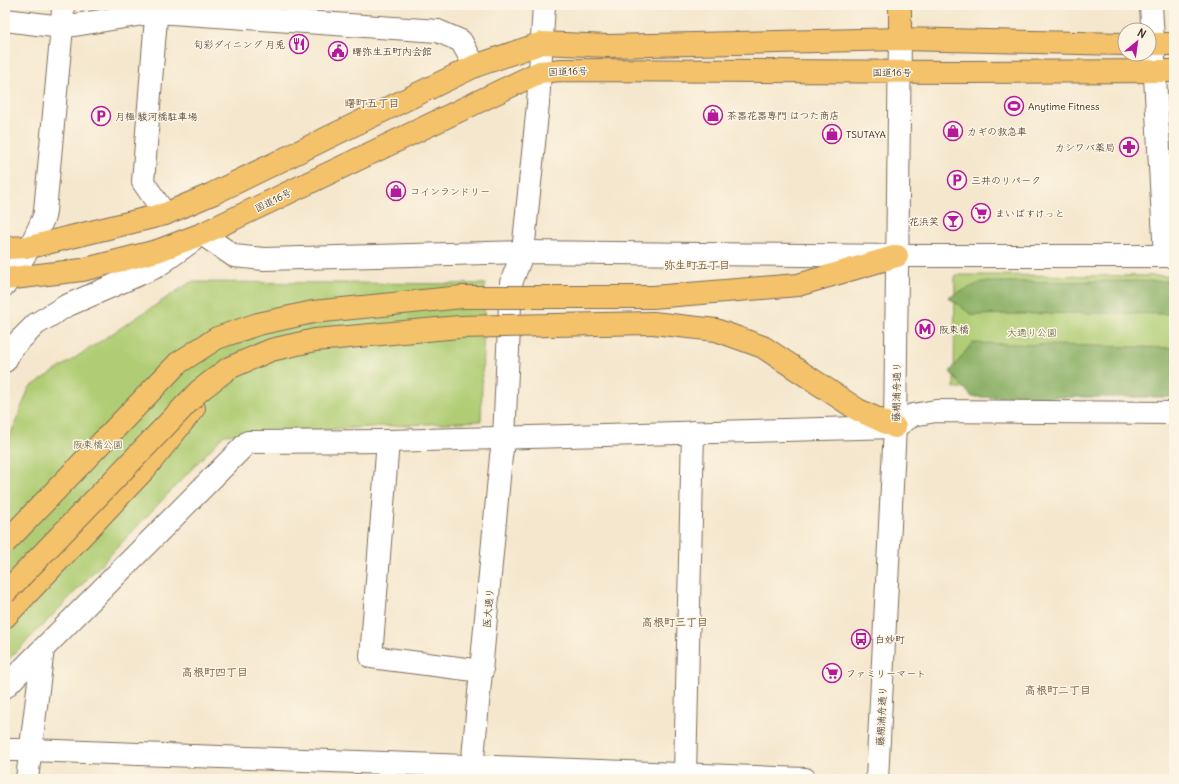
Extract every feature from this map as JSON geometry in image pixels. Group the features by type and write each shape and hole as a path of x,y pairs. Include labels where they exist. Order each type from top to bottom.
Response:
{"main road":[{"name":"藤棚浦舟通り","path":"900,5 900,39"},
{"path":"5,248 30,247 165,214 212,194 475,66 542,43 608,46 900,39 1117,44"},
{"name":"国道16号","path":"6,281 82,270 157,251 202,234 540,72 562,70 900,72 1164,71"},
{"path":"5,543 178,363 217,338 258,324 313,312 462,297 653,297 798,285 897,256"},
{"path":"5,593 199,391 229,368 271,350 315,340 459,327 653,323 716,330 762,347 858,410 896,427"},
{"path":"5,617 145,469 224,372"}],"street":[{"path":"6,281 30,247 44,216 64,5"},
{"name":"医大通り","path":"472,773 504,438 511,283 523,252 540,72 544,5"},
{"path":"5,361 12,348 36,324 66,306 156,267 202,234 234,256 264,259 523,252 897,256 1169,256 1164,71 1152,5"},
{"path":"156,8 143,182 165,214"},
{"path":"5,20 62,27 156,8 438,30 461,41 475,66"},
{"name":"藤棚浦舟通り","path":"877,779 896,427 900,39"},
{"path":"5,687 248,442 388,441 896,427 913,415 936,411 1174,413"},
{"path":"690,776 693,432"},
{"path":"388,441 371,657 482,670"},
{"path":"26,779 43,649"},
{"path":"5,750 30,750 472,773 805,779"}],"green space":[{"name":"大通り公園","path":"955,275 1174,276 1174,391 954,388"},
{"path":"1174,281 1174,314 1085,313 972,315 948,297 982,282"},
{"name":"阪東橋公園","path":"191,282 485,284 481,421 224,435 52,616 5,663 5,449 29,388"},
{"path":"972,343 1174,348 1174,397 972,397 950,372"}],"place":[{"name":"旬彩ダイニング 月兎","path":"299,44"},
{"name":"曙弥生五町内会館","path":"338,51"},
{"name":"Anytime Fitness","path":"1014,106"},
{"name":"茶器花器専門 はつた商店","path":"713,115"},
{"name":"月極 駿河橋駐車場","path":"101,116"},
{"name":"カギの救急車","path":"953,131"},
{"name":"TSUTAYA","path":"832,134"},
{"name":"カシワバ薬局","path":"1129,147"},
{"name":"三井のリパーク","path":"957,180"},
{"name":"コインランドリー","path":"396,191"},
{"name":"まいばすけっと","path":"981,213"},
{"name":"花浜笑","path":"953,221"},
{"name":"阪東橋","path":"925,329"},
{"name":"白妙町","path":"861,639"},
{"name":"ファミリーマート","path":"832,673"}],"district":[{"name":"曙町五丁目","path":"372,103"},
{"name":"弥生町五丁目","path":"697,265"},
{"name":"高根町三丁目","path":"675,622"},
{"name":"高根町四丁目","path":"215,672"},
{"name":"高根町二丁目","path":"1058,690"}]}
